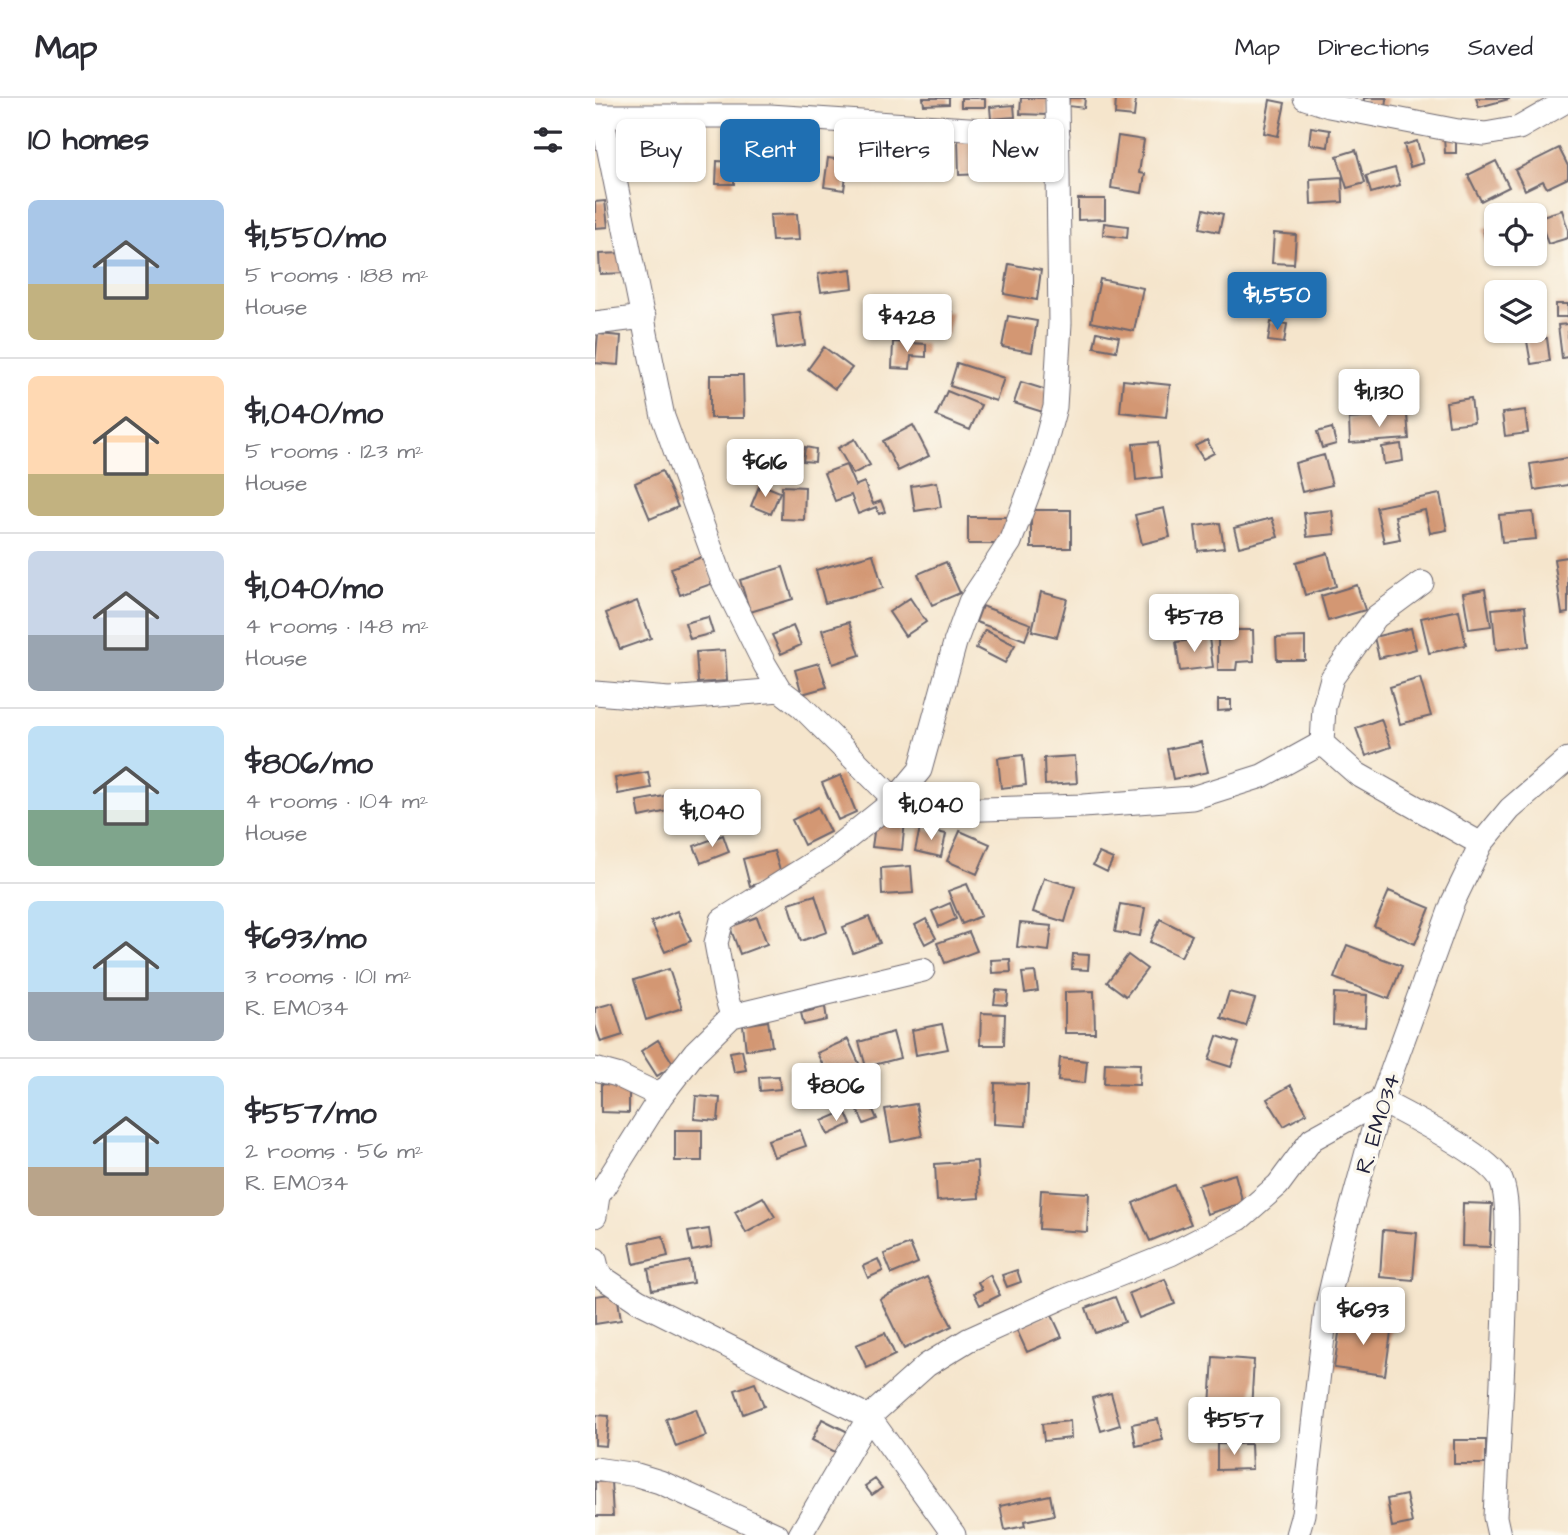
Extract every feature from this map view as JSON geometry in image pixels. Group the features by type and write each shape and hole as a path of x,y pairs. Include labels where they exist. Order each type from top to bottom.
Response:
{"street":[{"path":"1057,98 1058,119"},
{"path":"1305,98 1329,106 1397,109 1458,131 1485,134 1519,128 1568,100"},
{"path":"968,129 770,116 599,116 644,317 663,418 722,579 765,665 781,690 801,706 895,800 951,810 1083,806 1192,798 1262,776 1322,743"},
{"path":"732,1016 716,943 722,920 829,853 895,800 920,770 955,643 966,613 1010,542 1039,463 1055,407 1060,323 1058,182"},
{"path":"595,323 644,317"},
{"path":"1322,743 1324,707 1332,678 1376,617 1422,583"},
{"path":"595,693 669,699 781,690"},
{"path":"1322,743 1357,774 1481,844"},
{"name":"R. EM034","path":"1297,1535 1303,1514 1326,1310 1381,1101 1453,902 1481,844 1510,809 1568,758"},
{"path":"595,1216 598,1196 661,1096 695,1052 732,1016 923,970"},
{"path":"595,1069 617,1075 661,1096"},
{"path":"800,1535 869,1417 927,1365 968,1340 1061,1298 1171,1254 1239,1219 1278,1185 1312,1139 1381,1101 1443,1135 1488,1164 1500,1180 1506,1227 1505,1333 1495,1517 1499,1535"},
{"path":"596,1270 638,1301 869,1417 954,1535"},
{"path":"595,1469 637,1475 660,1482 777,1535"}],"building":[{"path":"923,98 949,98 949,104 924,105"},
{"path":"961,98 985,98 985,107 961,107"},
{"path":"1021,98 1048,98 1047,115 1020,114"},
{"path":"1069,98 1085,98 1084,108 1068,106"},
{"path":"1116,98 1136,98 1134,117 1115,115"},
{"path":"1364,98 1387,98 1386,111 1363,109"},
{"path":"1476,98 1509,98 1509,99 1479,107"},
{"path":"1270,100 1285,103 1278,136 1264,133"},
{"path":"1014,105 1015,117 991,119 990,107"},
{"path":"1311,127 1330,130 1328,147 1309,144"},
{"path":"1118,136 1144,140 1139,173 1145,174 1142,193 1111,188"},
{"path":"1444,136 1456,136 1456,153 1445,153"},
{"path":"958,137 968,137 968,175 959,175"},
{"path":"1417,141 1423,163 1410,167 1404,145"},
{"path":"1559,148 1568,166 1568,178 1547,188 1543,181 1525,190 1515,170"},
{"path":"1356,150 1365,183 1347,188 1337,156"},
{"path":"828,158 834,159 834,182 845,182 844,190 824,187"},
{"path":"717,161 720,161 720,182 734,184 716,184"},
{"path":"1496,161 1509,187 1481,201 1468,175"},
{"path":"1395,168 1400,185 1371,193 1366,176"},
{"path":"1342,177 1343,202 1311,204 1310,179"},
{"path":"1078,199 1105,199 1105,219 1078,220"},
{"path":"605,201 608,227 595,228 595,202"},
{"path":"1204,209 1223,214 1219,232 1200,228"},
{"path":"1562,210 1568,238 1548,244 1547,215"},
{"path":"797,214 799,240 772,241 770,215"},
{"path":"1104,223 1128,226 1127,238 1103,235"},
{"path":"1274,233 1296,235 1294,264 1272,263"},
{"path":"624,253 625,273 600,274 599,254"},
{"path":"1009,264 1041,270 1037,300 1004,294"},
{"path":"851,269 853,288 821,292 818,274"},
{"path":"1100,279 1143,288 1134,331 1091,322"},
{"path":"1556,304 1568,304 1568,317 1556,317"},
{"path":"882,306 905,307 904,326 882,326"},
{"path":"915,306 952,312 948,335 911,329"},
{"path":"800,312 805,345 777,349 773,316"},
{"path":"1008,316 1037,321 1032,352 1002,347"},
{"path":"1271,322 1287,324 1284,343 1268,341"},
{"path":"1568,324 1568,357 1562,358 1558,325"},
{"path":"1097,332 1119,337 1116,351 1094,347"},
{"path":"598,334 621,336 619,365 595,363"},
{"path":"1547,338 1550,361 1531,364 1527,343 1547,343"},
{"path":"893,342 926,344 926,357 911,356 910,369 892,368"},
{"path":"824,347 852,368 835,389 808,369"},
{"path":"957,363 1004,378 996,401 950,386"},
{"path":"710,375 743,375 744,418 710,418"},
{"path":"1123,380 1170,385 1166,417 1120,412"},
{"path":"1021,382 1053,392 1046,413 1014,403"},
{"path":"947,391 981,405 970,430 936,416"},
{"path":"1471,398 1474,422 1449,425 1446,402"},
{"path":"1525,410 1528,433 1505,436 1502,413"},
{"path":"1407,415 1409,439 1350,443 1349,419"},
{"path":"913,425 929,456 898,471 883,441"},
{"path":"1332,428 1336,444 1322,448 1317,432"},
{"path":"855,439 870,465 853,474 838,448"},
{"path":"1207,440 1214,453 1203,459 1195,446"},
{"path":"1158,442 1162,477 1136,480 1133,444"},
{"path":"1401,444 1403,461 1384,464 1382,447"},
{"path":"805,447 816,449 815,462 803,461"},
{"path":"1324,455 1332,485 1302,492 1295,463"},
{"path":"1568,458 1568,485 1534,490 1530,464"},
{"path":"846,465 855,486 864,482 873,504 881,501 885,512 879,514 876,507 858,514 851,495 835,501 824,473"},
{"path":"662,471 678,507 650,519 635,483"},
{"path":"937,482 941,507 915,511 911,486"},
{"path":"760,484 780,492 771,514 751,506"},
{"path":"782,486 805,487 804,520 781,519"},
{"path":"1440,494 1447,530 1430,533 1425,510 1395,516 1400,539 1384,542 1376,507"},
{"path":"1164,508 1170,537 1142,544 1135,515"},
{"path":"1031,510 1071,510 1071,548 1031,548"},
{"path":"1332,510 1335,534 1307,537 1304,513"},
{"path":"1533,512 1536,539 1502,542 1499,515"},
{"path":"968,517 1006,517 1006,544 968,544"},
{"path":"1272,518 1278,537 1239,547 1234,528"},
{"path":"1220,523 1224,548 1198,551 1195,526"},
{"path":"1328,553 1336,586 1305,595 1296,562"},
{"path":"873,554 883,588 825,603 816,570"},
{"path":"705,556 714,583 680,595 671,568"},
{"path":"1568,557 1568,613 1562,614 1554,559"},
{"path":"946,562 960,593 932,605 918,574"},
{"path":"783,567 793,599 750,612 740,580"},
{"path":"1357,585 1365,610 1328,621 1321,596"},
{"path":"1485,589 1491,626 1469,629 1463,593"},
{"path":"1041,592 1067,599 1057,637 1032,631"},
{"path":"910,598 926,622 905,636 889,612"},
{"path":"637,601 651,638 620,649 606,613"},
{"path":"982,606 1031,624 1025,640 976,622"},
{"path":"1525,606 1529,646 1496,650 1492,609"},
{"path":"1459,610 1466,645 1429,653 1421,618"},
{"path":"708,617 713,633 690,639 685,623"},
{"path":"849,622 860,655 833,664 822,630"},
{"path":"793,626 801,645 781,654 772,635"},
{"path":"1411,628 1416,649 1379,658 1374,637"},
{"path":"985,630 1015,645 1005,663 976,648"},
{"path":"1218,630 1253,630 1254,661 1237,662 1236,670 1218,670"},
{"path":"1305,637 1305,660 1277,660 1276,638"},
{"path":"1209,638 1213,667 1180,671 1176,642"},
{"path":"725,650 727,681 698,683 696,652"},
{"path":"819,663 827,687 802,694 795,670"},
{"path":"1420,678 1431,716 1400,724 1390,687"},
{"path":"1218,700 1231,700 1231,710 1218,711"},
{"path":"1381,719 1391,747 1366,756 1356,728"},
{"path":"1201,742 1208,772 1173,779 1167,749"},
{"path":"1023,755 1026,785 1001,788 998,758"},
{"path":"1075,756 1077,783 1045,785 1044,758"},
{"path":"648,772 651,788 618,794 615,778"},
{"path":"841,775 856,812 838,820 822,783"},
{"path":"670,795 673,810 640,817 637,801"},
{"path":"818,807 830,832 804,845 792,820"},
{"path":"876,818 905,821 902,850 872,847"},
{"path":"920,828 946,834 941,857 915,851"},
{"path":"960,831 990,844 977,874 947,861"},
{"path":"723,835 729,852 701,863 694,846"},
{"path":"774,851 782,877 750,886 743,859"},
{"path":"1099,853 1113,859 1107,872 1093,865"},
{"path":"911,866 913,893 882,895 881,868"},
{"path":"1044,878 1075,887 1065,922 1033,912"},
{"path":"967,884 981,916 962,924 948,891"},
{"path":"1389,891 1430,908 1415,944 1374,926"},
{"path":"815,895 827,932 801,941 789,903"},
{"path":"950,903 956,919 939,927 932,911"},
{"path":"1120,904 1145,908 1140,936 1115,932"},
{"path":"677,911 691,941 665,952 651,922"},
{"path":"757,917 767,944 740,954 730,927"},
{"path":"869,917 880,943 853,953 843,927"},
{"path":"926,919 936,938 925,944 915,925"},
{"path":"1160,919 1192,935 1181,957 1150,942"},
{"path":"1020,923 1052,926 1049,951 1017,947"},
{"path":"969,932 977,951 945,963 937,943"},
{"path":"1347,945 1402,966 1389,999 1334,978"},
{"path":"1073,954 1089,955 1088,970 1072,969"},
{"path":"1128,955 1147,969 1126,996 1107,982"},
{"path":"1010,959 1011,972 992,973 991,960"},
{"path":"669,969 682,1008 646,1020 634,980"},
{"path":"1035,972 1038,991 1025,993 1022,973"},
{"path":"996,990 1008,991 1007,1005 994,1004"},
{"path":"1094,991 1095,1033 1065,1033 1065,992"},
{"path":"1229,992 1255,999 1246,1026 1221,1018"},
{"path":"1334,993 1367,995 1365,1027 1333,1025"},
{"path":"613,1003 623,1035 601,1042 595,1025 595,1008"},
{"path":"825,1007 827,1020 804,1025 801,1013"},
{"path":"981,1013 1005,1014 1004,1045 980,1045"},
{"path":"768,1021 772,1046 746,1050 743,1025"},
{"path":"942,1024 948,1049 916,1055 912,1030"},
{"path":"893,1032 900,1058 866,1067 859,1042"},
{"path":"1217,1036 1239,1043 1231,1067 1209,1060"},
{"path":"848,1039 862,1070 832,1084 817,1053"},
{"path":"658,1040 674,1065 657,1076 641,1051"},
{"path":"742,1050 746,1070 734,1072 730,1052"},
{"path":"1060,1058 1087,1061 1085,1083 1058,1081"},
{"path":"1105,1063 1140,1064 1139,1085 1104,1084"},
{"path":"779,1076 780,1089 760,1091 759,1077"},
{"path":"995,1083 1028,1084 1026,1126 994,1124"},
{"path":"601,1084 629,1085 629,1113 601,1112"},
{"path":"1291,1085 1307,1113 1284,1126 1267,1099"},
{"path":"696,1096 720,1098 718,1121 694,1119"},
{"path":"870,1103 877,1119 864,1124 857,1109"},
{"path":"916,1104 922,1136 891,1142 885,1109"},
{"path":"845,1111 851,1124 828,1135 822,1121"},
{"path":"675,1130 702,1130 702,1161 675,1161"},
{"path":"800,1130 806,1146 774,1157 768,1140"},
{"path":"977,1161 979,1198 937,1201 935,1164"},
{"path":"1235,1174 1243,1203 1207,1214 1198,1185"},
{"path":"1174,1185 1191,1224 1150,1241 1133,1203"},
{"path":"1041,1190 1089,1193 1087,1232 1039,1229"},
{"path":"763,1197 775,1217 746,1233 735,1212"},
{"path":"1463,1203 1492,1204 1490,1247 1462,1246"},
{"path":"709,1229 712,1247 692,1251 688,1232"},
{"path":"1383,1230 1417,1233 1413,1280 1380,1277"},
{"path":"663,1236 668,1256 634,1264 630,1243"},
{"path":"910,1244 918,1263 892,1274 884,1254"},
{"path":"878,1259 883,1271 868,1278 863,1266"},
{"path":"690,1261 693,1283 652,1290 648,1269"},
{"path":"1017,1270 1021,1282 1007,1287 1002,1275"},
{"path":"990,1275 1000,1295 980,1305 974,1293 982,1289 978,1282"},
{"path":"927,1277 952,1326 904,1349 880,1299"},
{"path":"1165,1279 1175,1304 1139,1318 1129,1293"},
{"path":"617,1293 621,1320 595,1324 595,1296"},
{"path":"1115,1297 1125,1322 1095,1333 1086,1308"},
{"path":"1051,1313 1062,1337 1027,1352 1016,1328"},
{"path":"1341,1319 1392,1325 1385,1375 1334,1368"},
{"path":"885,1333 895,1355 867,1368 856,1345"},
{"path":"1213,1357 1254,1360 1251,1410 1210,1407"},
{"path":"755,1383 764,1406 743,1414 735,1390"},
{"path":"1111,1393 1120,1425 1101,1431 1092,1398"},
{"path":"696,1409 706,1436 676,1447 666,1419"},
{"path":"595,1415 609,1416 606,1446 595,1445"},
{"path":"822,1419 848,1432 837,1453 812,1440"},
{"path":"1158,1419 1163,1440 1136,1446 1132,1424"},
{"path":"1070,1421 1071,1438 1044,1441 1042,1424"},
{"path":"1454,1440 1486,1440 1486,1464 1454,1464"},
{"path":"1217,1444 1251,1444 1252,1469 1217,1470"},
{"path":"875,1479 882,1488 872,1495 865,1486"},
{"path":"611,1481 613,1516 595,1516 595,1482"},
{"path":"1050,1495 1054,1515 1024,1521 1025,1526 1005,1530 1000,1506"},
{"path":"1406,1495 1412,1523 1392,1527 1387,1499"}]}
